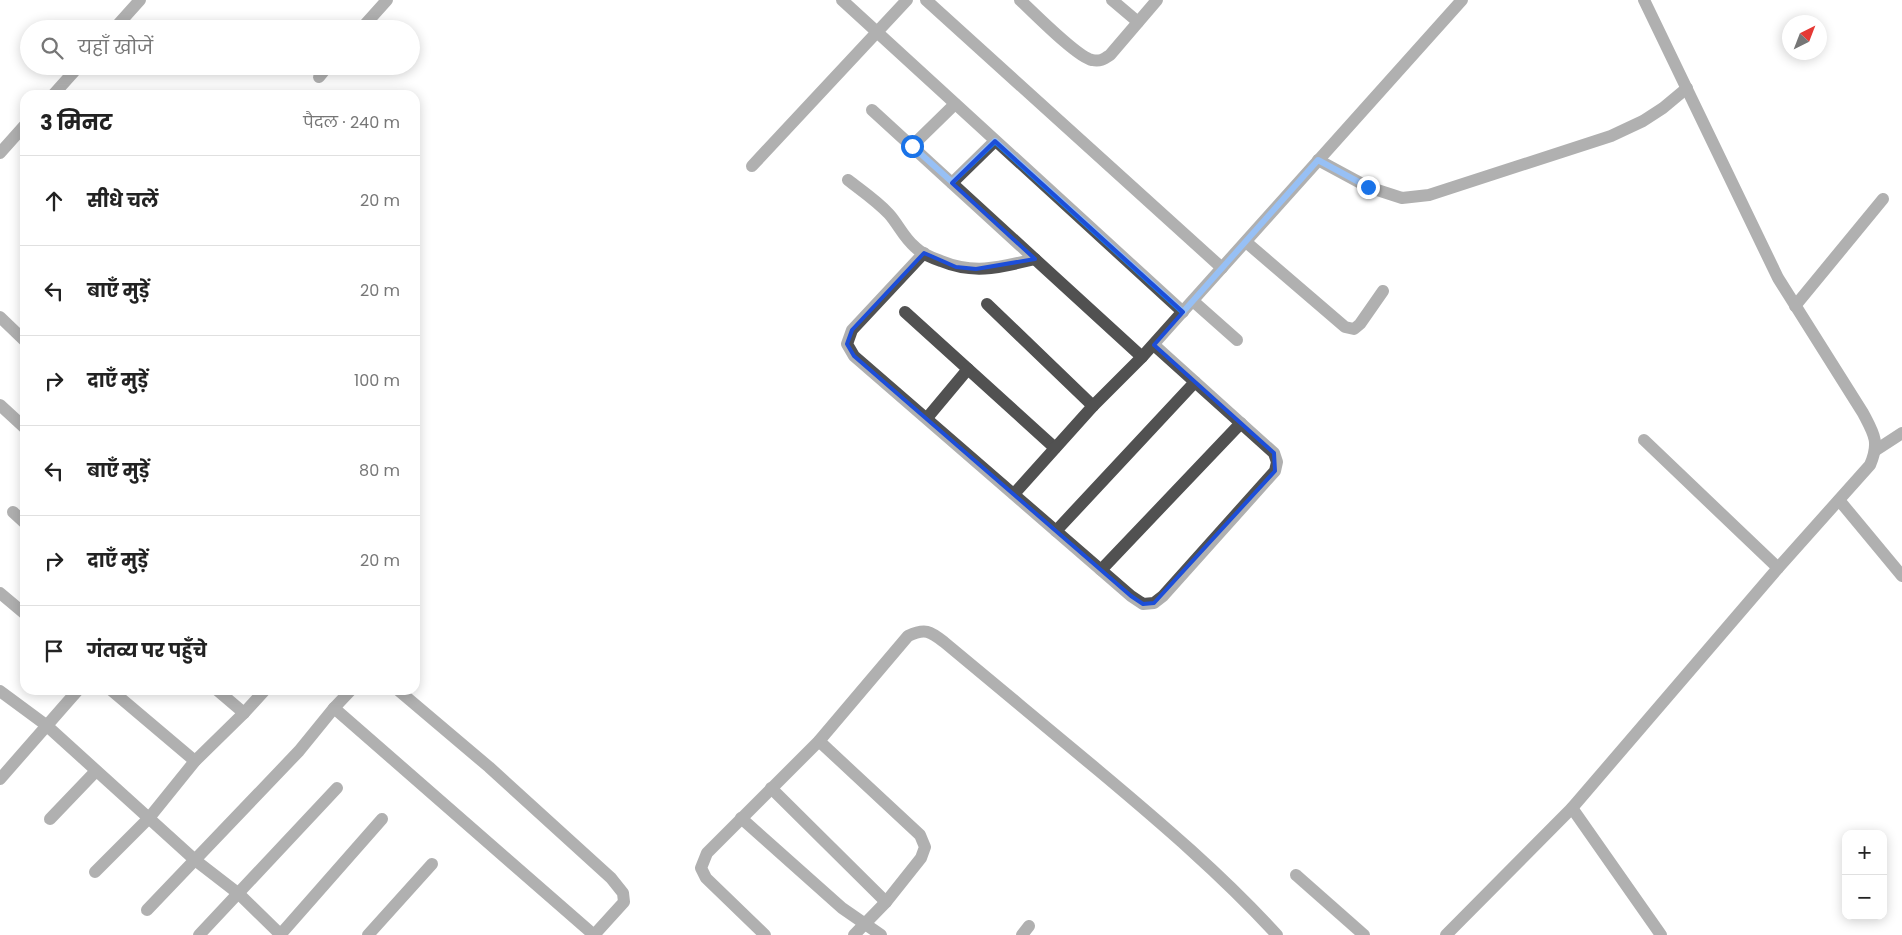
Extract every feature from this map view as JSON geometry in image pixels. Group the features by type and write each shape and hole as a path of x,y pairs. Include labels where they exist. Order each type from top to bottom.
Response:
{"street":[{"path":"122,20 140,0"},
{"path":"369,20 387,0"},
{"path":"842,0 1183,312"},
{"path":"752,166 907,0"},
{"path":"926,0 1222,268"},
{"path":"1020,0 1079,53 1092,60 1102,61 1110,55 1157,0"},
{"path":"1112,0 1138,22"},
{"path":"1014,494 1093,406 1154,345 1462,0"},
{"path":"1446,935 1572,808 1778,568 1870,465 1876,450 1874,433 1863,412 1778,278 1644,0"},
{"path":"57,90 71,75"},
{"path":"1318,160 1368,187 1402,198 1429,196 1611,136 1643,121 1663,108 1687,88"},
{"path":"912,146 955,104"},
{"path":"872,110 1142,357"},
{"path":"0,152 20,130"},
{"path":"952,182 995,141"},
{"path":"848,180 890,215 909,241 924,253 956,267 976,270 1035,259"},
{"path":"1796,306 1883,199"},
{"path":"1246,242 1345,327 1354,329 1360,324 1383,291"},
{"path":"924,253 852,330 847,344 854,356 1131,596 1144,604 1154,603 1163,596 1275,471 1277,462 1274,453 1154,345"},
{"path":"1193,301 1236,340"},
{"path":"987,304 1093,406"},
{"path":"904,312 1055,448"},
{"path":"0,317 20,336"},
{"path":"927,418 968,370"},
{"path":"1056,531 1195,382"},
{"path":"0,406 20,424"},
{"path":"1101,570 1241,423"},
{"path":"1876,450 1902,433"},
{"path":"1644,440 1778,568"},
{"path":"1839,500 1902,576"},
{"path":"14,512 20,518"},
{"path":"0,593 20,610"},
{"path":"765,935 706,878 701,868 707,853 818,741 908,636 919,631 931,632 1156,819 1237,893 1277,935"},
{"path":"0,690 46,725 195,860 239,894 280,935 382,819"},
{"path":"0,779 73,695"},
{"path":"118,695 195,760"},
{"path":"223,695 244,713"},
{"path":"95,872 149,818 195,760 260,695"},
{"path":"147,910 299,751 346,695"},
{"path":"334,708 594,935 624,902 623,893 489,767 404,695"},
{"path":"818,741 920,835 925,847 922,858 886,902 854,935"},
{"path":"50,820 96,771"},
{"path":"199,935 337,788"},
{"path":"771,788 886,902"},
{"path":"1572,808 1661,935"},
{"path":"741,818 842,908 881,935"},
{"path":"368,935 432,864"},
{"path":"1296,876 1364,935"}],"highlighted area":[{"path":"995,141 1183,312 1154,345 1274,453 1275,471 1154,603 1143,604 1131,596 854,356 847,344 852,330 924,253 956,267 976,269 1035,259 952,183"}],"route":[{"path":"912,146 952,182 995,141 1183,312 1318,160 1368,187"}]}
